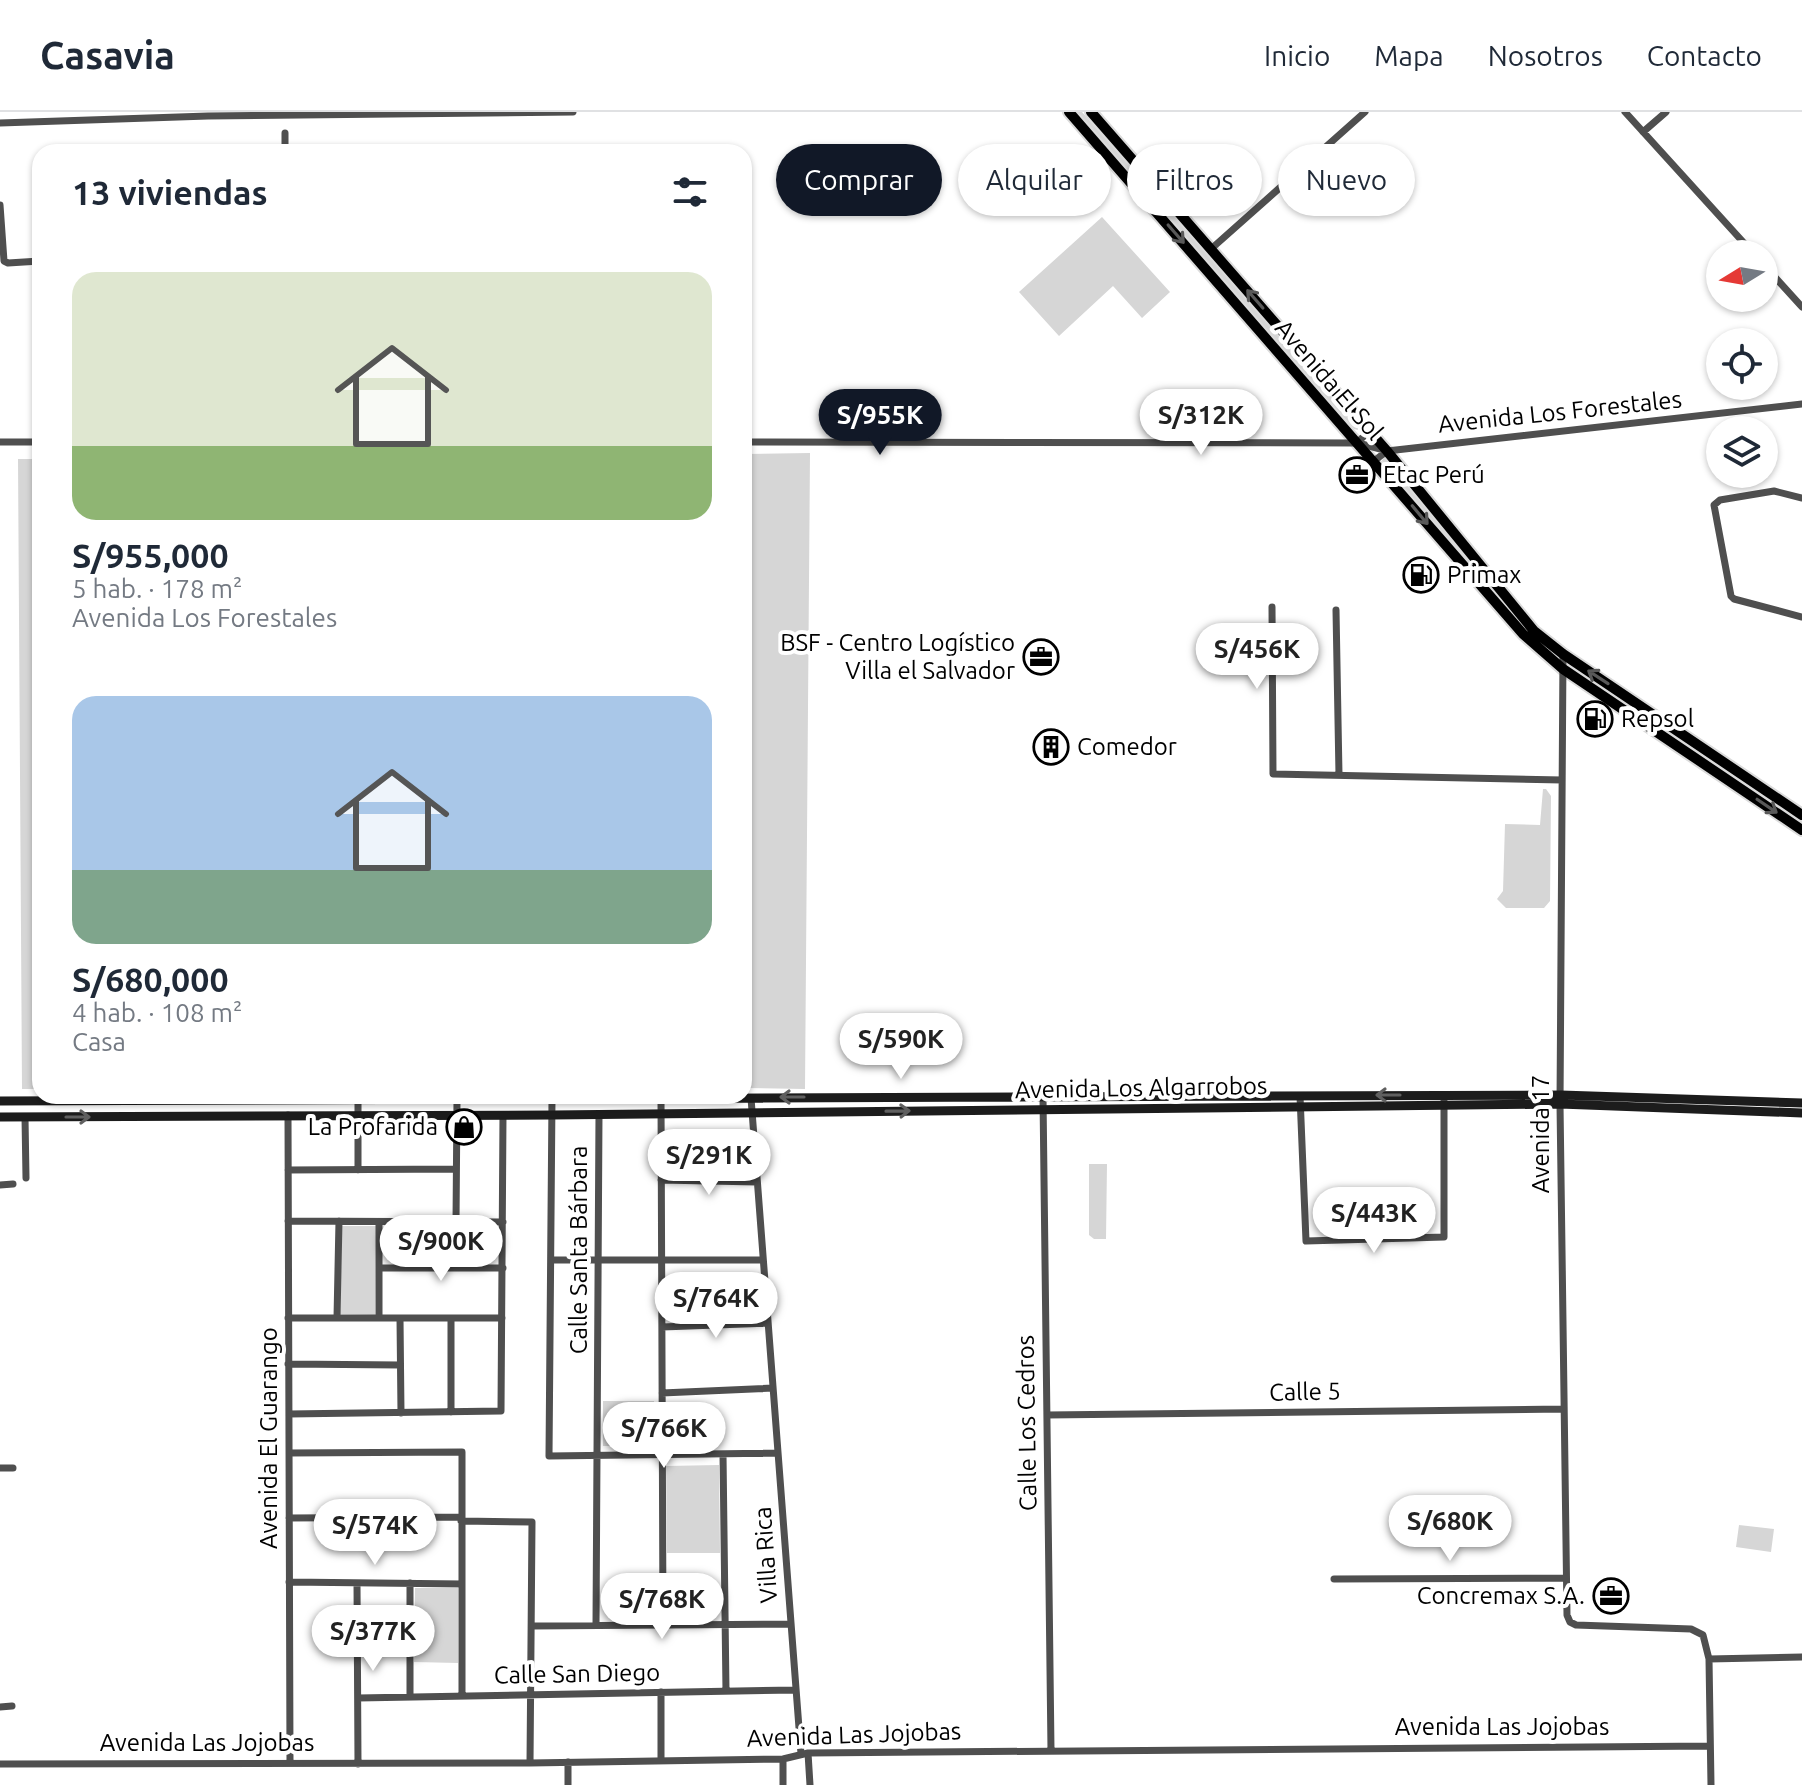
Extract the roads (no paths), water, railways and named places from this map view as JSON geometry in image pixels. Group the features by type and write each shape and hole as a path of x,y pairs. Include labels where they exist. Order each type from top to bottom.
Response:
{"main road":[{"name":"Avenida El Sol","path":"1069,112 1523,634 1563,669 1802,830"},
{"name":"Avenida El Sol","path":"1091,112 1387,451 1534,631 1563,654 1802,815"}],"street":[{"path":"0,123 208,114 573,112"},
{"path":"1211,249 1365,112"},
{"path":"1625,112 1741,240"},
{"path":"1643,132 1666,112"},
{"path":"285,133 285,144"},
{"path":"0,205 4,261 32,262"},
{"path":"1778,280 1802,307"},
{"name":"Avenida Los Forestales","path":"1387,451 1802,404"},
{"path":"1357,443 1369,431"},
{"path":"0,442 32,442"},
{"path":"752,442 1357,443 1387,451"},
{"path":"1374,461 1387,451"},
{"path":"1802,498 1774,491 1720,500 1714,505 1731,596 1802,617"},
{"path":"1272,607 1273,774 1562,780"},
{"path":"1336,610 1339,775"},
{"name":"Avenida 17","path":"1563,654 1560,1099 1567,1615 1570,1622 1576,1625 1691,1629 1703,1635 1709,1659"},
{"path":"1300,1096 1306,1241 1444,1237 1444,1100"},
{"name":"Avenida Los Algarrobos","path":"752,1098 1300,1096 1802,1103"},
{"name":"Calle Los Cedros","path":"1043,1097 1051,1750"},
{"name":"Avenida Los Algarrobos","path":"1560,1099 1802,1113"},
{"name":"Avenida Los Algarrobos","path":"0,1117 1300,1107 1444,1100"},
{"name":"Avenida Los Algarrobos","path":"0,1101 32,1101"},
{"path":"288,1104 288,1115"},
{"path":"358,1104 358,1170"},
{"path":"456,1222 457,1104"},
{"path":"552,1104 549,1456 778,1453"},
{"path":"661,1104 663,1625"},
{"name":"Villa Rica","path":"751,1104 796,1690 810,1785"},
{"name":"Calle Santa Bárbara","path":"596,1625 599,1114"},
{"name":"Avenida El Guarango","path":"288,1115 290,1762"},
{"path":"289,1414 501,1411 503,1115"},
{"path":"25,1117 26,1178"},
{"path":"288,1170 456,1169"},
{"path":"661,1180 757,1182"},
{"path":"0,1185 13,1184"},
{"path":"288,1221 503,1222"},
{"path":"337,1318 339,1221"},
{"path":"379,1222 379,1318"},
{"path":"551,1260 763,1260"},
{"path":"379,1268 503,1268"},
{"path":"288,1318 502,1318"},
{"path":"400,1318 401,1413"},
{"path":"451,1318 451,1412"},
{"path":"662,1327 768,1323"},
{"path":"288,1364 400,1365"},
{"path":"662,1393 773,1388"},
{"name":"Calle 5","path":"1047,1415 1564,1409"},
{"path":"289,1453 462,1452 462,1696"},
{"path":"723,1454 726,1691"},
{"path":"0,1468 13,1468"},
{"path":"289,1518 532,1522 530,1763"},
{"path":"1334,1579 1566,1578"},
{"path":"289,1582 462,1584"},
{"path":"357,1583 358,1764"},
{"path":"410,1583 410,1697"},
{"path":"532,1626 791,1624"},
{"path":"1711,1785 1709,1659 1802,1657"},
{"name":"Calle San Diego","path":"358,1698 796,1690"},
{"path":"661,1692 661,1761"},
{"path":"0,1707 12,1706"},
{"name":"Avenida Las Jojobas","path":"0,1764 530,1763 1051,1750 1710,1746"},
{"path":"783,1759 783,1785"},
{"path":"568,1762 568,1785"}],"place":[{"name":"Etac Perú","path":"1357,475"},
{"name":"Primax","path":"1421,575"},
{"name":"BSF - Centro Logístico Villa el Salvador","path":"1041,657"},
{"name":"Repsol","path":"1595,719"},
{"name":"Comedor","path":"1051,747"},
{"name":"La Profarida","path":"464,1127"},
{"name":"Concremax S.A.","path":"1611,1596"}]}
